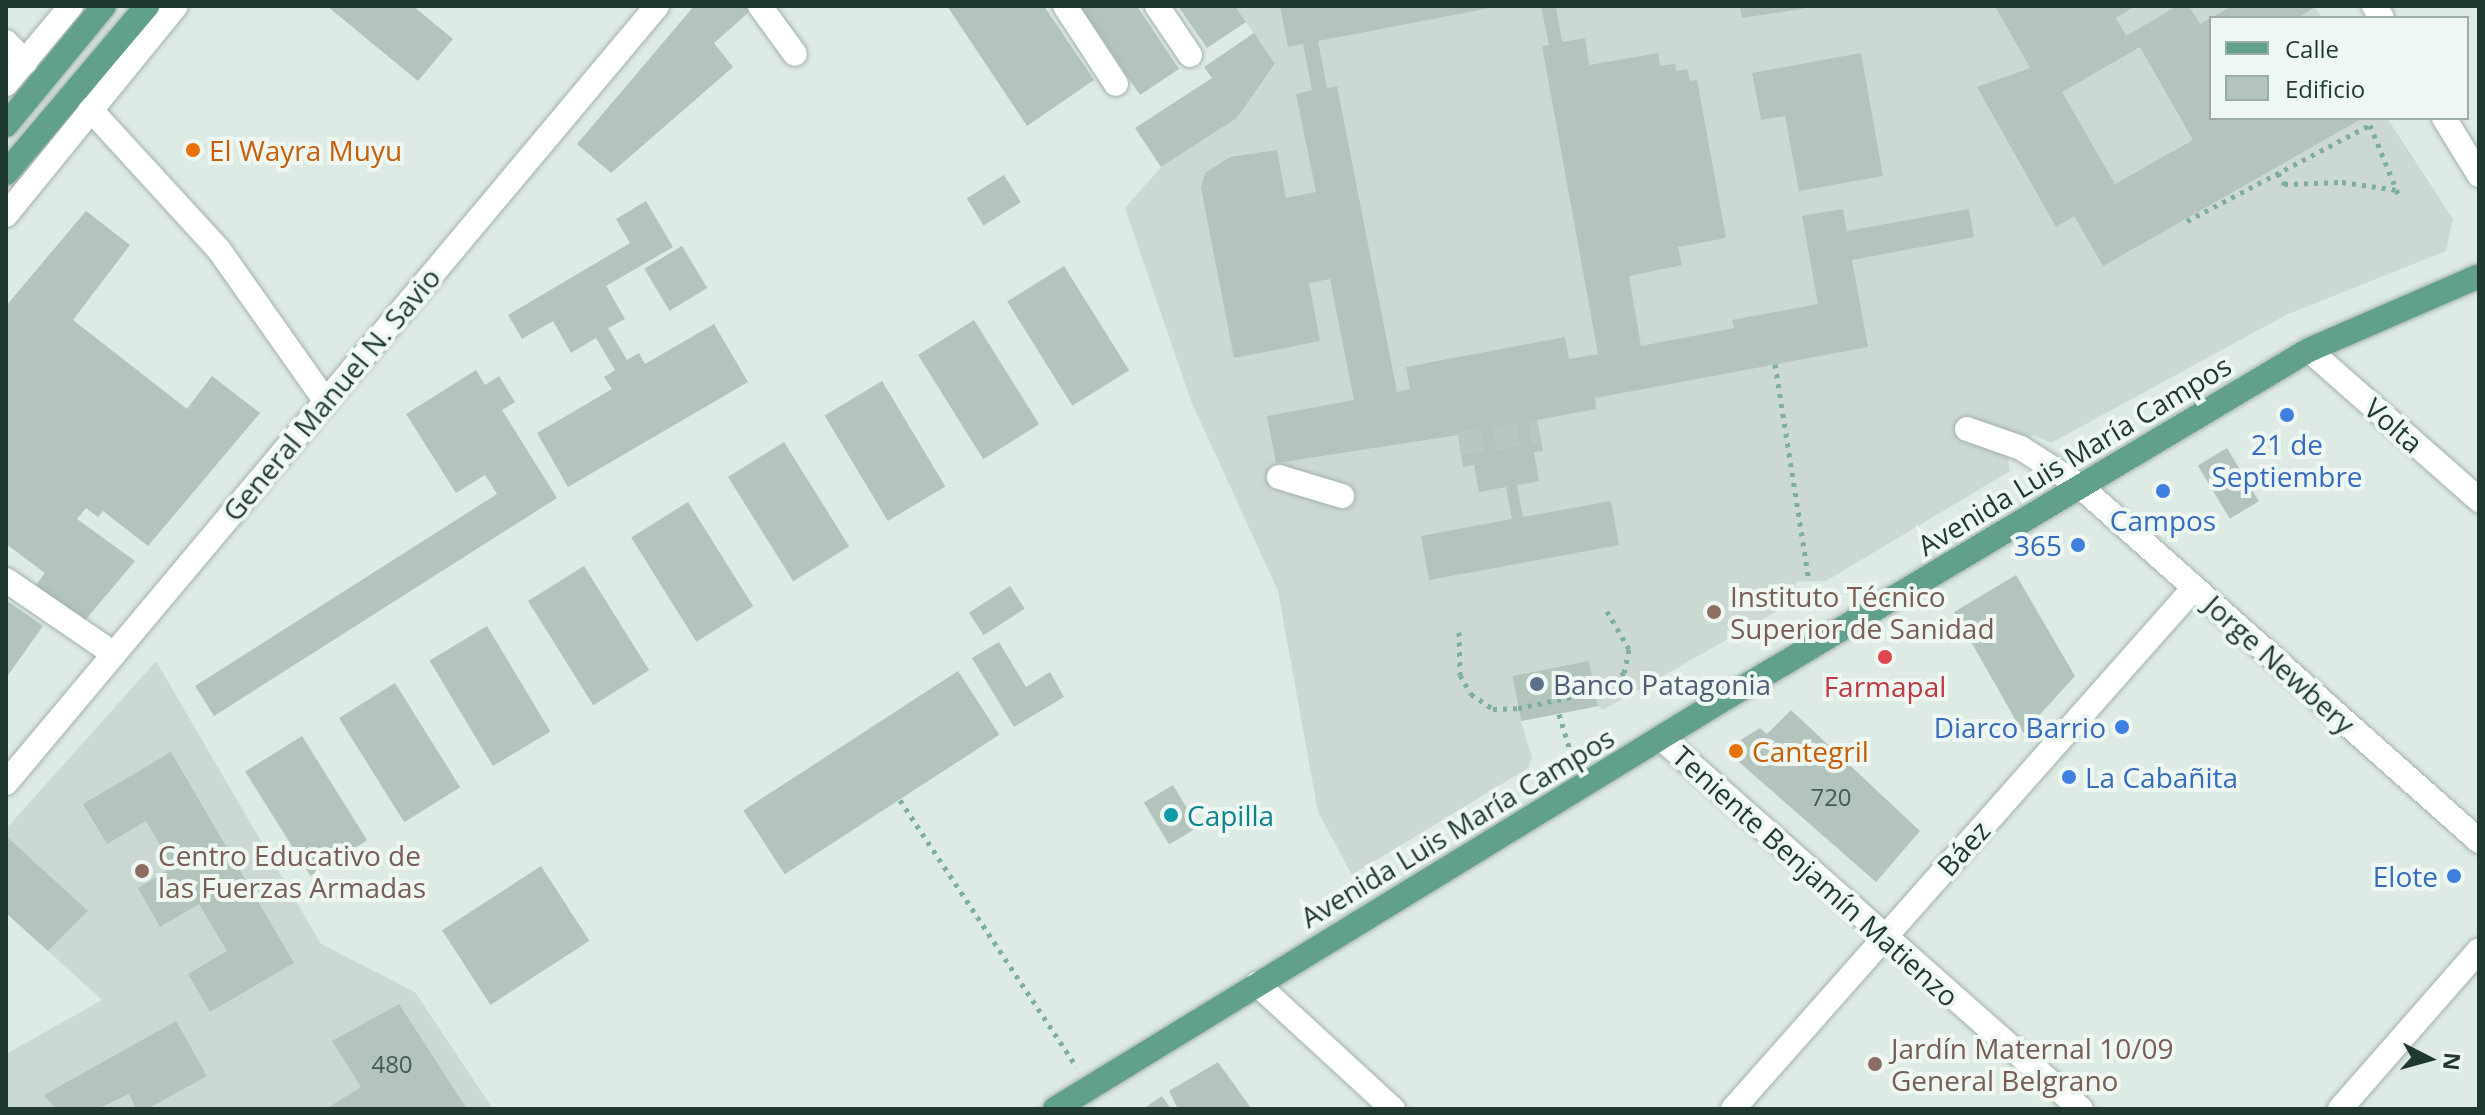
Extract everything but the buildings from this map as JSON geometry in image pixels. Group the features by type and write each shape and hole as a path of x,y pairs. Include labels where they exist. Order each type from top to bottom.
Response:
{"main road":[{"path":"6,125 104,6"},
{"path":"6,173 147,6"},
{"name":"Avenida Luis María Campos","path":"1055,1109 1580,787 2309,350 2479,276"}],"street":[{"path":"6,84 71,6"},
{"path":"6,215 176,6"},
{"name":"General Manuel N. Savio","path":"6,783 657,6"},
{"path":"760,6 795,54"},
{"path":"1065,6 1116,84"},
{"path":"1157,6 1190,55"},
{"path":"6,42 25,62"},
{"path":"90,109 219,250 325,400"},
{"path":"2445,120 2479,175"},
{"name":"Volta","path":"2309,350 2479,500"},
{"name":"Jorge Newbery","path":"1967,429 2021,448 2080,486 2479,841"},
{"path":"1279,477 1342,496"},
{"path":"6,580 114,654"},
{"name":"Báez","path":"1733,1109 2194,588"},
{"name":"Teniente Benjamín Matienzo","path":"1661,738 2081,1109"},
{"path":"2340,1109 2479,950"},
{"path":"1257,984 1393,1109"}],"path":[{"path":"2187,221 2278,173 2370,125 2398,193 2342,182 2284,184 2278,173"},
{"path":"1775,364 1809,580"},
{"path":"1459,632 1460,675 1471,694 1493,709 1518,708 1596,692 1624,673 1629,649 1607,611"},
{"path":"1559,714 1580,787"},
{"path":"900,800 1092,1087"}],"shaded area":[{"path":"1235,6 2314,6 2321,16 2209,16 2209,120 2388,120 2453,219 2446,251 2286,315 2051,443 2033,435 2008,460 2010,471 1826,581 1796,582 1795,601 1603,710 1598,706 1521,721 1532,758 1528,768 1352,875 1318,812 1278,591 1191,401 1125,208 1161,167 1237,118 1275,65"},
{"name":"Centro Educativo de las Fuerzas Armadas","path":"156,661 321,944 415,992 493,1109 6,1109 6,1054 102,1000 6,913 6,829"}],"tunnel":[{"path":"1459,444 1539,431"}],"place":[{"name":"El Wayra Muyu","path":"193,150"},
{"name":"21 de Septiembre","path":"2287,415"},
{"name":"Campos","path":"2163,491"},
{"name":"365","path":"2078,545"},
{"name":"Instituto Técnico Superior de Sanidad","path":"1714,612"},
{"name":"Farmapal","path":"1885,657"},
{"name":"Banco Patagonia","path":"1537,684"},
{"name":"Diarco Barrio","path":"2122,727"},
{"name":"Cantegril","path":"1736,751"},
{"name":"La Cabañita","path":"2069,777"},
{"name":"Capilla","path":"1171,815"},
{"name":"Centro Educativo de las Fuerzas Armadas","path":"142,871"},
{"name":"Elote","path":"2454,876"},
{"name":"Jardín Maternal 10/09 General Belgrano","path":"1875,1064"}]}
